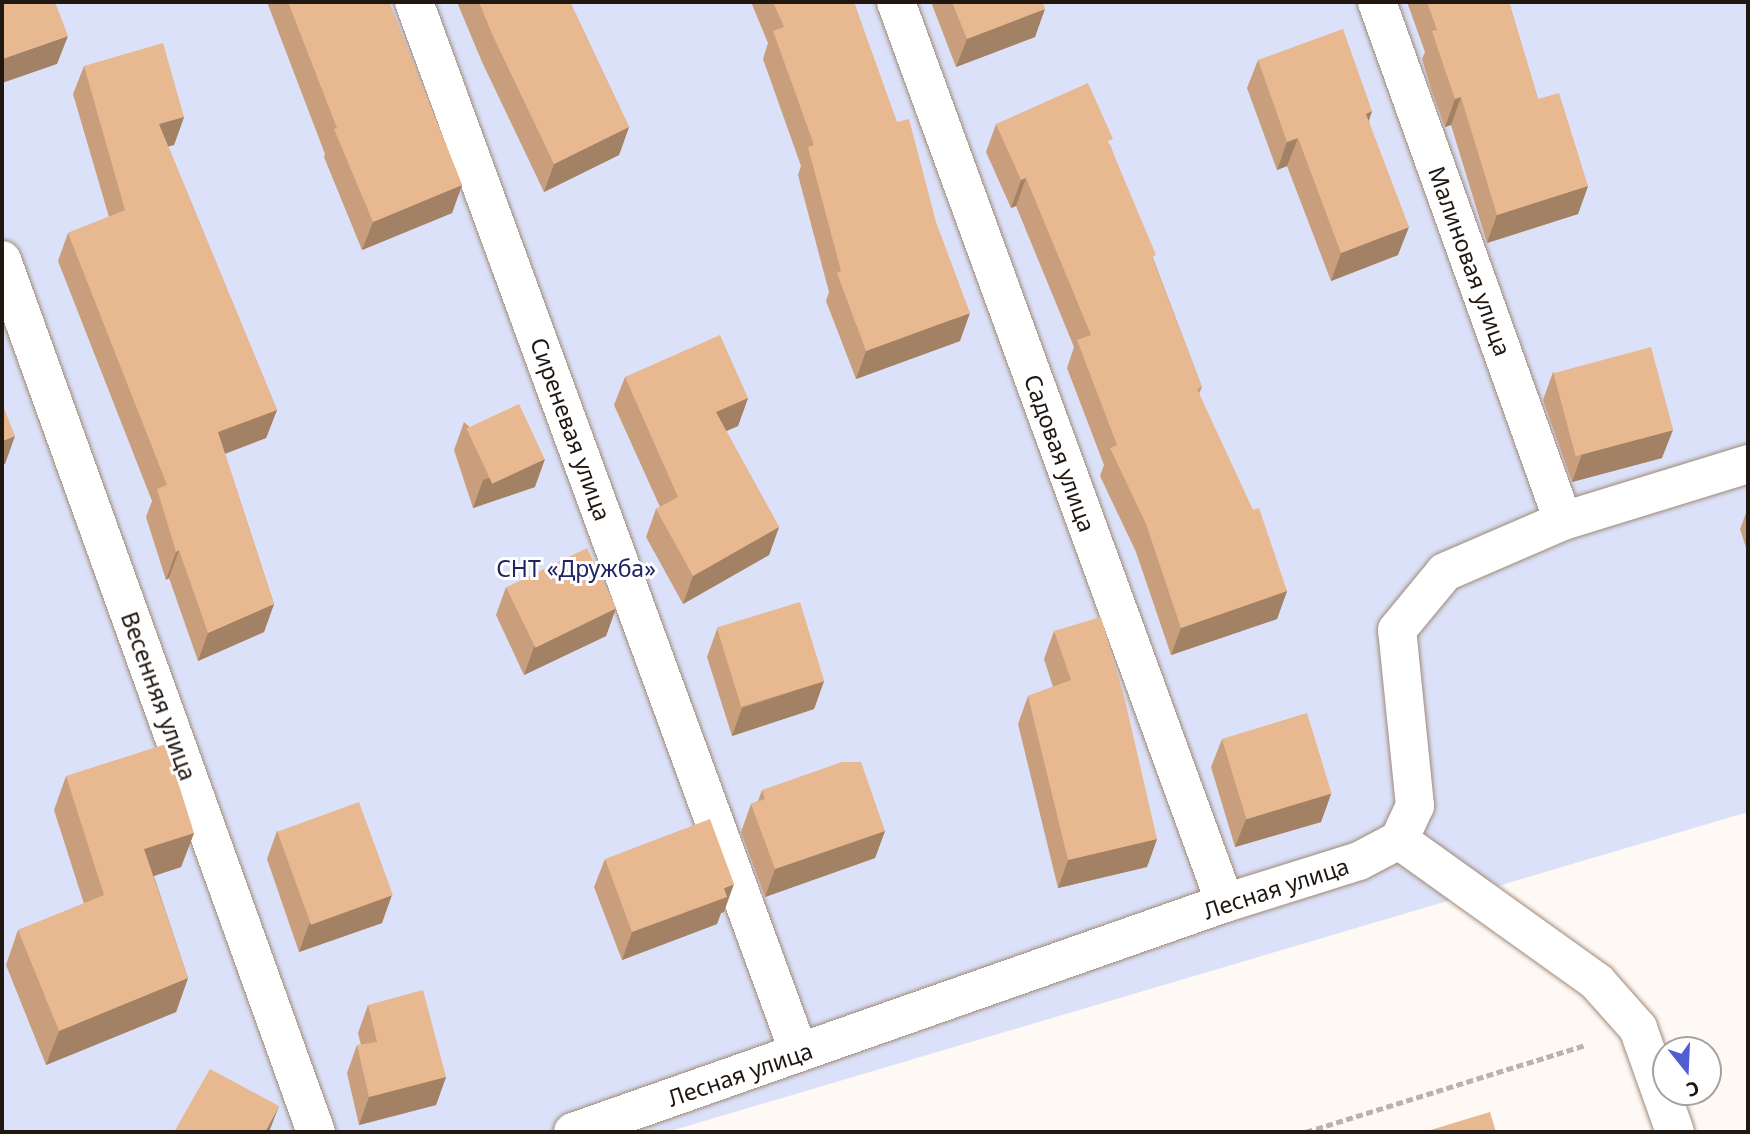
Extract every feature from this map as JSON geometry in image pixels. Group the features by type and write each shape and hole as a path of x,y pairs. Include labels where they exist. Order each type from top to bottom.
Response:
{"street":[{"name":"Сиреневая улица","path":"414,2 800,1053"},
{"name":"Садовая улица","path":"896,2 1225,903"},
{"name":"Малиновая улица","path":"1377,2 1563,521"},
{"name":"Весенняя улица","path":"2,260 316,1132"},
{"path":"1675,1132 1638,1028 1597,982 1399,840 1415,806 1397,630 1446,572 1563,521 1748,464"},
{"name":"Лесная улица","path":"573,1132 1225,903 1359,861 1399,840"}],"path":[{"path":"1306,1132 1638,1028"}],"green space":[{"name":"СНТ «Дружба»","path":"2,2 1748,2 1748,812 667,1132 2,1132"}],"building":[{"path":"2,2 55,2 68,36 2,59"},
{"path":"288,2 389,2 462,185 373,222 334,129 337,128"},
{"path":"479,2 570,2 629,127 554,164"},
{"path":"773,2 854,2 897,122 909,119 936,222 970,313 866,351 837,273 841,271 808,147 814,145 773,31 784,27"},
{"path":"952,2 1043,2 1045,9 967,39"},
{"path":"1427,2 1509,2 1538,99 1559,93 1588,186 1497,215 1461,97 1455,99 1432,31 1437,30"},
{"path":"1343,29 1372,111 1366,114 1409,227 1341,253 1298,138 1287,142 1258,60"},
{"path":"163,43 184,117 159,124 277,410 218,432 274,604 208,633 179,550 176,552 157,489 167,485 68,233 125,210 84,66"},
{"path":"1088,83 1113,139 1108,141 1156,255 1152,257 1202,387 1197,389 1253,510 1259,508 1287,591 1181,628 1146,524 1110,448 1117,445 1077,340 1091,335 1026,178 1021,180 996,124"},
{"path":"720,335 748,398 716,412 779,527 693,576 656,509 678,497 625,377"},
{"path":"1651,347 1673,430 1576,456 1553,373"},
{"path":"2,403 15,436 2,441"},
{"path":"519,404 545,459 492,484 466,429"},
{"path":"587,548 616,608 535,648 506,587"},
{"path":"800,602 824,681 741,707 717,627"},
{"path":"1101,617 1124,696 1157,839 1068,860 1028,696 1071,680 1054,631"},
{"path":"1307,713 1332,793 1246,819 1222,739"},
{"path":"166,744 194,833 144,849 188,978 59,1031 18,930 104,895 66,776"},
{"path":"842,762 861,762 885,831 775,869 751,804 765,799 762,790"},
{"path":"359,802 393,895 311,925 277,832"},
{"path":"710,819 734,884 724,888 727,897 632,932 605,859"},
{"path":"423,990 446,1077 369,1097 357,1045 377,1042 368,1005"},
{"path":"210,1069 279,1106 265,1132 174,1132"},
{"path":"1490,1112 1496,1132 1424,1132"}]}
